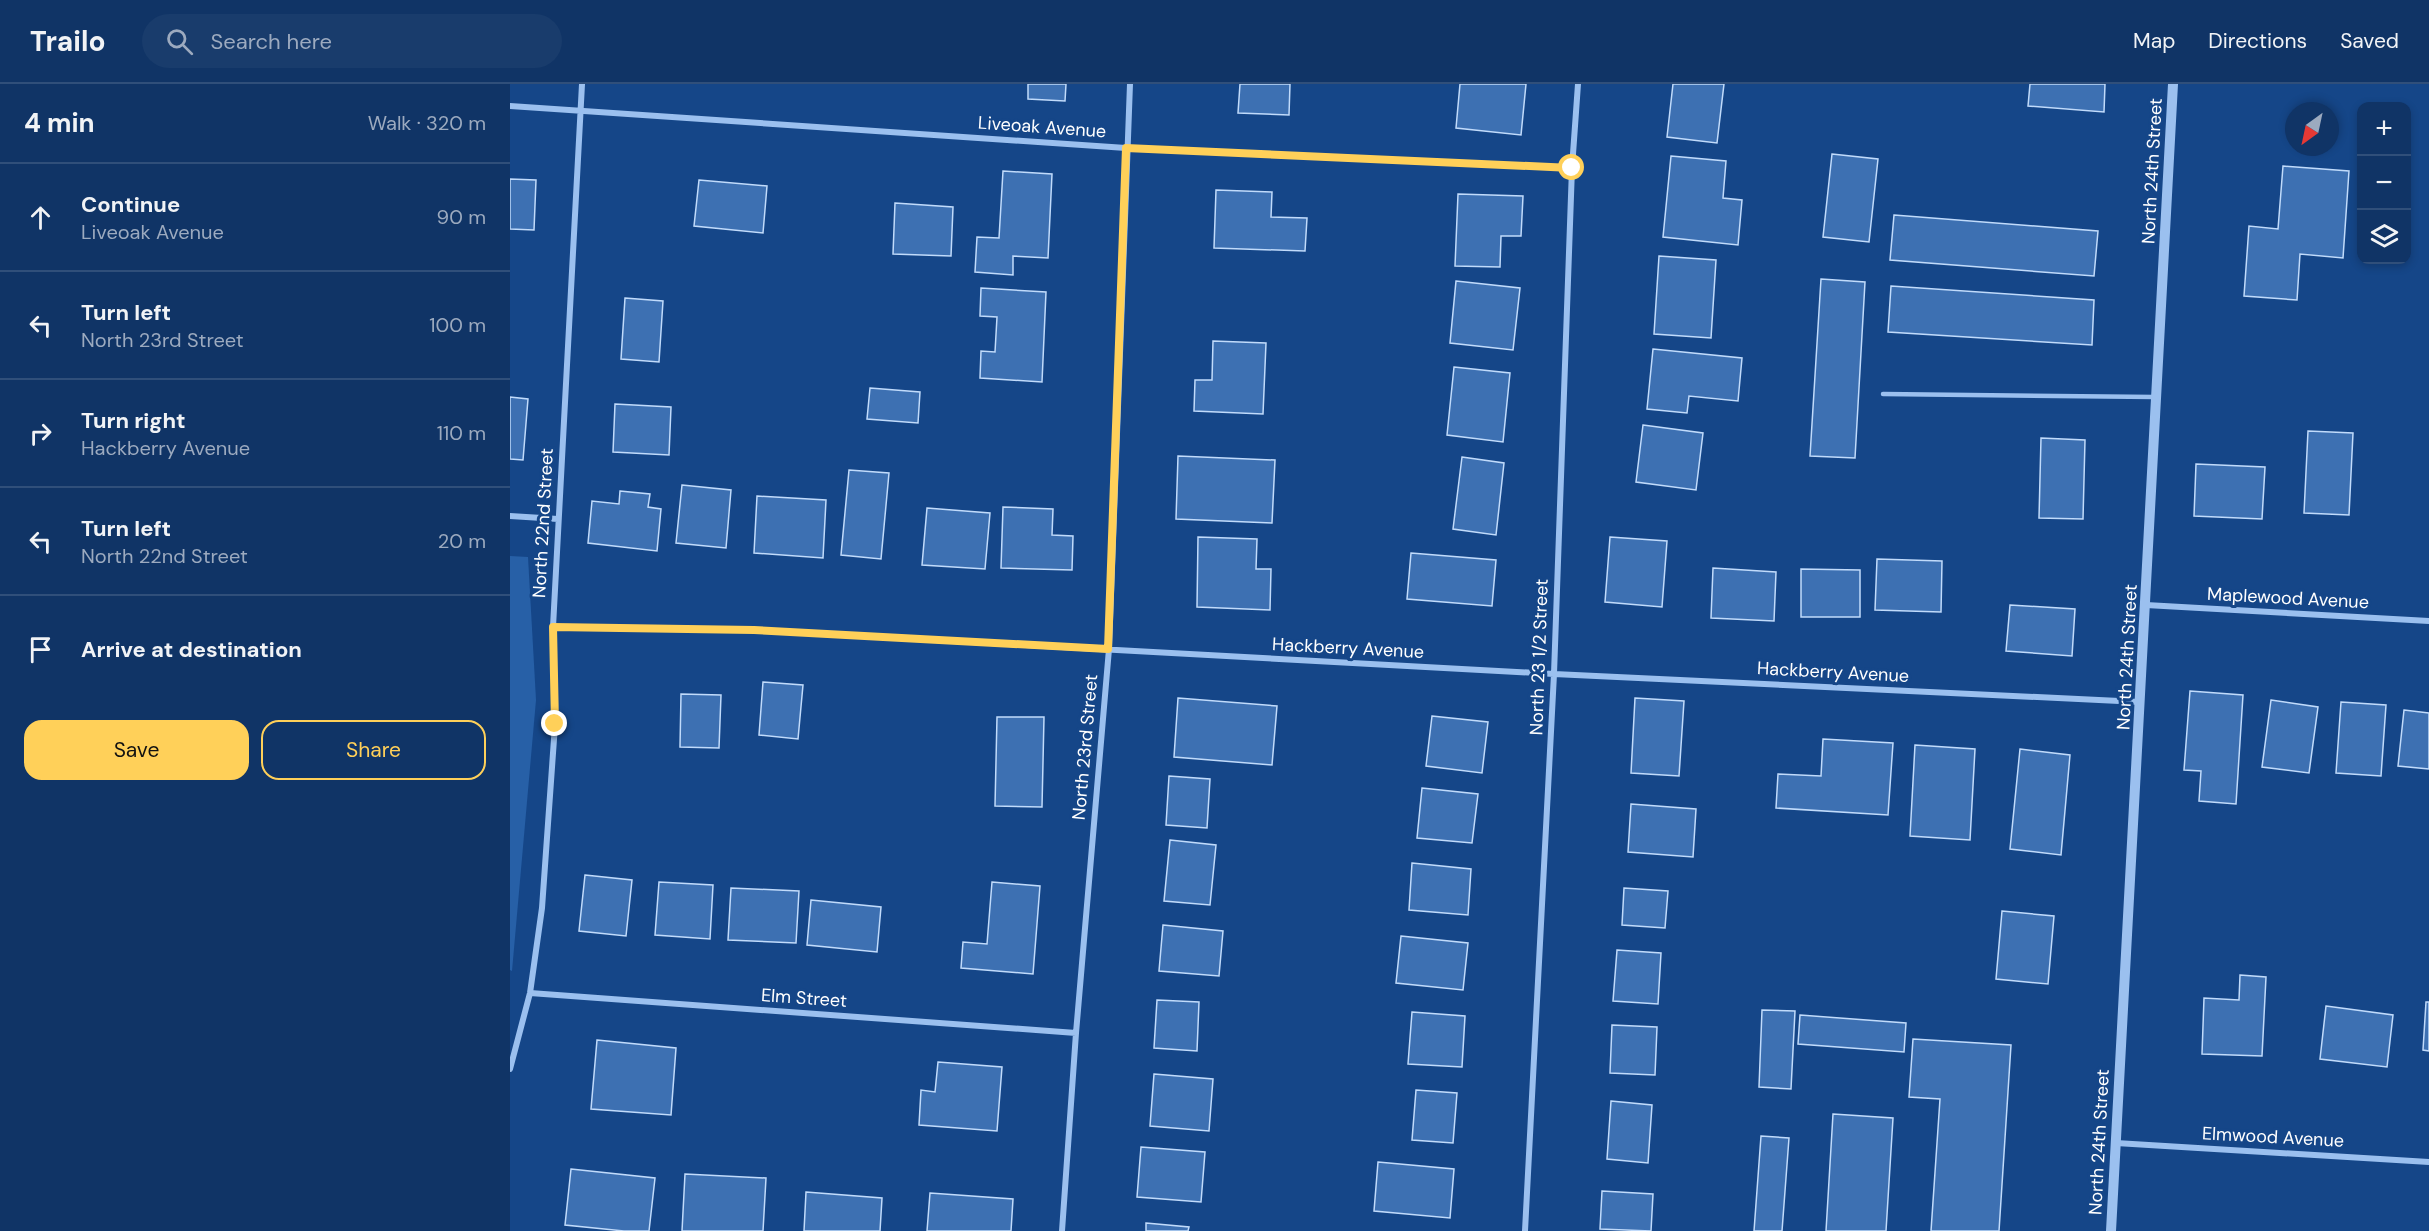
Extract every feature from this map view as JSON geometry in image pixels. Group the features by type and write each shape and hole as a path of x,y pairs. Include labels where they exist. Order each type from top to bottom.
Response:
{"street":[{"name":"North 22nd Street","path":"510,1069 530,993 542,908 555,724 553,627 582,84"},
{"name":"North 23rd Street","path":"1062,1231 1108,649 1130,84"},
{"name":"North 23 1/2 Street","path":"1525,1231 1554,674 1572,168 1578,84"},
{"name":"North 24th Street","path":"2111,1231 2174,84"},
{"name":"Liveoak Avenue","path":"510,106 1126,148 1572,168"},
{"path":"510,516 558,519"},
{"name":"Maplewood Avenue","path":"2146,606 2429,621"},
{"name":"Hackberry Avenue","path":"553,627 754,630 1554,674 2141,702"},
{"name":"Elm Street","path":"530,993 1076,1033"},
{"name":"Elmwood Avenue","path":"2116,1143 2429,1162"}],"lane":[{"path":"1883,393 2157,397"}],"shaded area":[{"path":"510,556 528,557 536,700 512,971 510,970"}],"building":[{"path":"1028,84 1066,84 1065,101 1028,99"},
{"path":"1240,84 1290,84 1289,115 1238,113"},
{"path":"1460,84 1526,84 1521,135 1456,128"},
{"path":"1673,84 1724,84 1717,143 1667,137"},
{"path":"2030,84 2105,84 2104,112 2028,106"},
{"path":"1832,154 1878,159 1869,242 1823,237"},
{"path":"1671,156 1726,161 1723,198 1742,200 1738,245 1663,237"},
{"path":"2283,166 2349,171 2343,258 2300,254 2297,300 2244,296 2249,226 2278,229"},
{"path":"1003,171 1052,174 1048,258 1013,256 1013,275 975,272 977,237 999,238"},
{"path":"510,179 536,180 534,230 510,229"},
{"path":"699,180 767,186 763,233 694,226"},
{"path":"1216,190 1272,192 1271,217 1307,218 1305,251 1214,248"},
{"path":"1458,194 1523,196 1521,236 1501,236 1500,267 1455,266"},
{"path":"895,203 953,207 951,256 893,254"},
{"path":"1894,215 2098,231 2094,276 1890,260"},
{"path":"1659,256 1716,260 1711,338 1654,334"},
{"path":"1821,279 1865,282 1855,458 1810,456"},
{"path":"1456,281 1520,288 1513,350 1450,343"},
{"path":"1891,286 2094,300 2092,345 1888,332"},
{"path":"981,288 1046,292 1042,382 980,378 981,351 995,352 997,317 980,316"},
{"path":"625,298 663,301 659,362 621,359"},
{"path":"1213,341 1266,343 1263,414 1194,411 1195,380 1212,380"},
{"path":"1653,349 1742,358 1738,401 1689,396 1687,413 1647,409"},
{"path":"1454,367 1510,373 1503,442 1447,435"},
{"path":"870,388 920,392 918,423 867,419"},
{"path":"510,397 528,399 523,460 510,459"},
{"path":"615,404 671,407 669,455 613,452"},
{"path":"1643,425 1703,433 1696,490 1636,482"},
{"path":"2308,431 2353,433 2349,515 2304,513"},
{"path":"2041,438 2085,440 2083,519 2039,518"},
{"path":"1178,456 1275,460 1272,523 1176,519"},
{"path":"1462,457 1504,463 1496,535 1453,529"},
{"path":"2196,464 2265,467 2262,519 2194,516"},
{"path":"849,470 889,473 881,559 841,555"},
{"path":"682,485 731,490 726,548 676,543"},
{"path":"620,491 650,494 648,507 661,509 657,551 588,543 592,501 619,504"},
{"path":"757,496 826,500 823,558 754,553"},
{"path":"1003,507 1053,509 1052,535 1073,536 1072,570 1001,568"},
{"path":"927,508 990,513 985,569 922,565"},
{"path":"1198,537 1257,539 1256,569 1271,569 1270,610 1197,607"},
{"path":"1610,537 1667,541 1662,607 1605,602"},
{"path":"1411,553 1496,560 1492,606 1407,599"},
{"path":"1877,559 1942,561 1941,612 1875,610"},
{"path":"1713,568 1776,572 1774,621 1711,618"},
{"path":"1801,569 1860,570 1860,617 1801,617"},
{"path":"2010,605 2075,609 2072,656 2006,651"},
{"path":"763,682 803,685 798,739 759,735"},
{"path":"2190,691 2243,695 2236,804 2199,801 2201,771 2184,770"},
{"path":"681,694 721,695 719,748 680,747"},
{"path":"1178,698 1277,706 1272,765 1174,757"},
{"path":"1635,698 1684,701 1679,776 1631,773"},
{"path":"2271,700 2318,707 2309,773 2262,767"},
{"path":"2341,702 2386,705 2381,776 2336,773"},
{"path":"2404,710 2429,713 2429,769 2398,766"},
{"path":"1432,716 1488,722 1482,773 1426,766"},
{"path":"997,717 1044,717 1042,807 995,806"},
{"path":"1823,739 1893,743 1888,815 1776,808 1778,774 1821,776"},
{"path":"1915,745 1975,749 1970,840 1910,836"},
{"path":"2020,749 2070,755 2061,855 2010,849"},
{"path":"1169,776 1210,779 1207,828 1166,825"},
{"path":"1422,788 1478,794 1472,843 1417,838"},
{"path":"1631,804 1696,809 1693,857 1628,852"},
{"path":"1170,840 1216,845 1210,905 1164,901"},
{"path":"1412,863 1471,869 1468,915 1409,910"},
{"path":"585,875 632,880 626,936 579,931"},
{"path":"659,882 713,885 710,939 655,935"},
{"path":"992,882 1040,886 1033,974 961,968 963,942 987,944"},
{"path":"731,888 799,891 796,943 728,940"},
{"path":"1624,888 1668,891 1665,928 1622,925"},
{"path":"811,900 881,907 877,952 807,945"},
{"path":"2002,911 2054,916 2048,984 1996,979"},
{"path":"1163,925 1223,931 1219,976 1159,971"},
{"path":"1401,936 1468,943 1463,990 1396,983"},
{"path":"1617,950 1661,953 1658,1004 1613,1001"},
{"path":"2240,975 2266,977 2262,1056 2202,1054 2204,998 2239,1000"},
{"path":"1157,1000 1199,1002 1197,1051 1154,1048"},
{"path":"2426,1002 2429,1002 2429,1051 2423,1050"},
{"path":"2326,1006 2393,1015 2387,1067 2320,1059"},
{"path":"1762,1010 1795,1011 1791,1089 1759,1087"},
{"path":"1412,1012 1465,1016 1462,1067 1408,1064"},
{"path":"1800,1015 1906,1023 1904,1052 1798,1044"},
{"path":"1612,1025 1657,1027 1655,1075 1610,1073"},
{"path":"1913,1039 2011,1045 1999,1231 1931,1231 1940,1099 1909,1097"},
{"path":"597,1040 676,1048 671,1115 591,1109"},
{"path":"938,1062 1002,1067 997,1131 919,1125 921,1090 935,1092"},
{"path":"1154,1074 1213,1079 1209,1131 1150,1126"},
{"path":"1416,1090 1457,1093 1453,1143 1412,1140"},
{"path":"1611,1101 1652,1105 1648,1163 1607,1159"},
{"path":"1833,1114 1893,1118 1886,1231 1826,1231"},
{"path":"1761,1136 1789,1138 1782,1231 1754,1231"},
{"path":"1141,1147 1205,1152 1201,1202 1137,1197"},
{"path":"1378,1162 1454,1169 1450,1218 1374,1211"},
{"path":"571,1169 655,1178 649,1231 565,1225"},
{"path":"685,1174 766,1178 763,1231 682,1231"},
{"path":"1602,1191 1653,1194 1651,1231 1600,1229"},
{"path":"806,1192 882,1198 880,1231 804,1231"},
{"path":"930,1193 1013,1199 1011,1231 927,1231"},
{"path":"1146,1223 1189,1227 1188,1231 1146,1231"}],"route":[{"path":"555,724 553,627 754,630 1108,649 1126,148 1572,168"}]}
